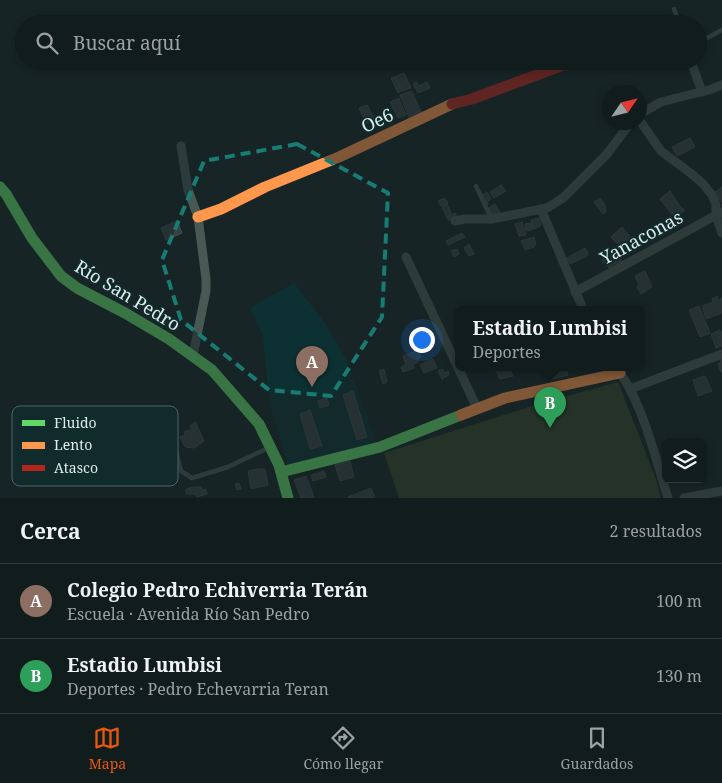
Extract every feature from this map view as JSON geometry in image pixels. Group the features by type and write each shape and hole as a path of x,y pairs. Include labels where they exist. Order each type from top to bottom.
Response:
{"street":[{"name":"Oe6","path":"198,217 221,209 265,187 340,158 456,102 472,99 550,70"},
{"path":"695,70 702,92"},
{"path":"647,110 661,102 722,85"},
{"path":"455,221 464,219 492,219 547,208 563,198 607,154 625,130"},
{"path":"646,130 661,152 703,184 712,195 719,213 722,233"},
{"path":"181,146 188,190 198,217 206,279 206,291 193,355"},
{"name":"Río San Pedro","path":"0,187 32,238 61,276 77,288 125,313 193,355 212,370 259,424 271,446 288,498"},
{"path":"541,209 582,306"},
{"name":"Yanaconas","path":"575,292 719,213"},
{"path":"406,257 455,361"},
{"path":"630,389 722,354"},
{"path":"460,371 477,408"},
{"path":"281,472 380,447 505,398 613,371"},
{"path":"618,371 630,389 647,430 668,498"},
{"path":"684,498 722,491"}],"lane":[{"path":"674,9 676,15"},
{"path":"707,38 722,30"},
{"path":"476,186 492,219"},
{"path":"178,459 181,471 192,478 228,467 271,446"}],"highlighted area":[{"path":"297,144 388,193 382,317 331,396 269,390 181,320 162,260 204,161"}],"shaded area":[{"path":"294,283 325,323 347,361 376,442 288,466 269,402 263,335 250,308"}],"green space":[{"path":"618,382 656,479 661,498 399,498 384,453 545,402"}],"building":[{"path":"404,73 411,88 402,91 395,77"},
{"path":"395,77 401,91 398,93 391,78"},
{"path":"416,82 419,86 427,82 430,88 418,93 413,84"},
{"path":"412,91 421,112 409,117 400,95"},
{"path":"399,98 406,115 398,118 390,102"},
{"path":"367,105 375,120 366,123 359,108"},
{"path":"690,138 695,147 677,156 672,147"},
{"path":"501,185 506,191 494,198 490,192"},
{"path":"722,187 722,202 714,193"},
{"path":"670,191 681,208 685,210 677,217 672,215 660,199"},
{"path":"487,192 491,199 486,205 481,196"},
{"path":"445,198 448,203 441,206 438,201"},
{"path":"600,198 605,205 606,212 603,214 594,202"},
{"path":"447,204 452,215 455,213 457,217 455,219 448,220 442,207"},
{"path":"495,204 500,212 490,215 487,209"},
{"path":"539,218 541,225 533,229 531,220"},
{"path":"177,221 182,233 166,240 161,228"},
{"path":"522,222 526,235 519,236 515,224"},
{"path":"531,223 532,230 526,231 525,224"},
{"path":"622,227 636,243 625,253 611,237"},
{"path":"462,233 465,237 448,245 446,241"},
{"path":"534,237 536,244 534,247 525,250 521,241"},
{"path":"469,244 474,254 469,256 464,248"},
{"path":"585,248 588,252 587,256 570,264 567,258"},
{"path":"612,248 623,263 611,270 602,260 603,256"},
{"path":"457,249 459,254 454,257 451,251"},
{"path":"645,271 652,287 641,294 637,287 639,285 635,276"},
{"path":"717,296 718,300 722,298 722,313 706,319 702,306 713,302 712,299"},
{"path":"699,306 710,333 700,337 689,310"},
{"path":"720,330 722,333 722,346 716,348 711,334"},
{"path":"418,350 421,357 413,365 414,368 403,372 401,367 406,365 403,356"},
{"path":"722,358 721,372 718,364 721,362 719,359"},
{"path":"433,359 437,368 424,373 420,365"},
{"path":"384,369 387,382 383,384 379,371"},
{"path":"442,369 445,373 448,371 449,375 442,379 438,371"},
{"path":"496,371 510,371 513,376 500,379"},
{"path":"566,371 568,375 549,380 547,373"},
{"path":"705,376 712,391 698,396 693,380"},
{"path":"353,391 367,437 357,440 343,395"},
{"path":"327,398 329,405 320,408 318,401"},
{"path":"310,410 322,446 310,449 300,414"},
{"path":"196,422 198,428 192,431 190,426"},
{"path":"198,428 204,441 194,448 185,447 180,437 185,435 184,432 189,430 191,432"},
{"path":"350,461 354,477 340,481 335,465"},
{"path":"265,469 268,485 251,489 248,471"},
{"path":"324,471 326,477 313,481 311,475"},
{"path":"306,476 314,497 301,498 294,480"},
{"path":"239,483 241,489 237,490 235,484"},
{"path":"201,487 202,490 206,489 207,494 197,497 195,494 186,494 186,489"},
{"path":"371,488 375,497 348,497"}],"traffic: fast":[{"path":"0,187 32,238 61,276 77,288 169,339 212,370 259,424 279,465 288,498"},
{"path":"281,472 380,447 461,415"}],"traffic: slow":[{"path":"198,217 221,209 265,187 339,157 452,104"},
{"path":"461,415 505,398 620,373"}],"traffic: jam":[{"path":"452,104 472,99 550,70"}],"place":[{"name":"Colegio Pedro Echiverria Terán","path":"312,387"},
{"name":"Estadio Lumbisi","path":"550,428"}]}
